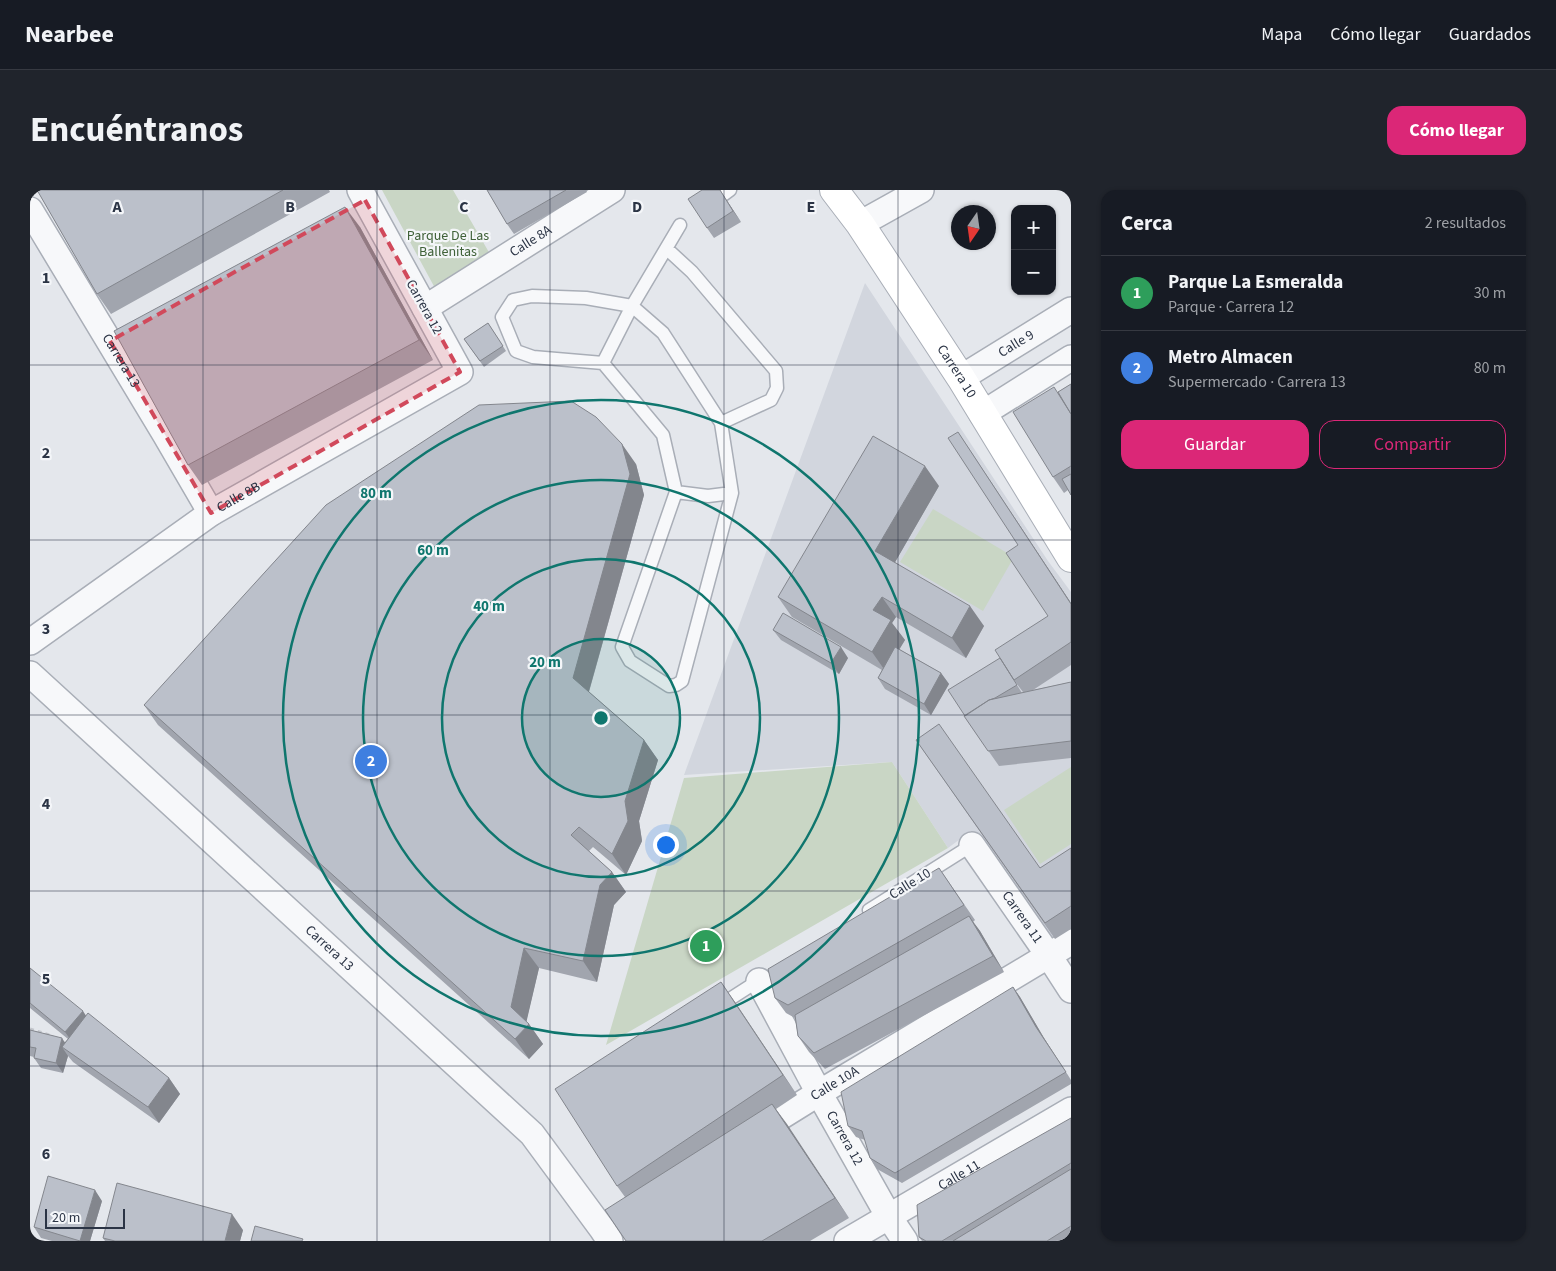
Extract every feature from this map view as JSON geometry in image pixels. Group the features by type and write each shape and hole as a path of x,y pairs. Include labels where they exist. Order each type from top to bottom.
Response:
{"street":[{"name":"Carrera 10","path":"834,190 860,224 961,378 1071,558"},
{"path":"860,224 921,190"},
{"name":"Calle 8A","path":"424,308 602,193"},
{"name":"Carrera 12","path":"358,200 424,308 460,372"},
{"name":"Carrera 13","path":"30,210 118,337 211,513"},
{"name":"Calle 9","path":"961,378 1071,310"},
{"path":"982,414 1071,358"},
{"name":"Calle 8B","path":"30,642 211,513 460,372"},
{"name":"Carrera 13","path":"30,674 532,1134 610,1229"},
{"name":"Carrera 11","path":"972,844 1071,990"},
{"name":"Calle 10A","path":"736,1145 1071,942"},
{"name":"Carrera 12","path":"767,975 819,1093 889,1217 905,1241"},
{"name":"Calle 11","path":"847,1241 1071,1110"}],"lane":[{"path":"703,209 730,190"},
{"path":"603,363 632,306 680,225"},
{"path":"667,249 692,272 776,371 776,388 771,400 721,423"},
{"path":"532,296 586,298 632,306 663,333 721,423 732,493 682,681 676,685 669,686 630,661 622,647 676,492 663,434 603,363 533,357 516,351 502,317 513,300 532,296"},
{"path":"676,492 708,496 732,493"},
{"name":"Calle 10","path":"857,918 972,844"},
{"path":"710,1012 767,975"}],"path":[{"path":"30,1029 57,1037"}],"highlighted area":[{"path":"365,200 460,372 211,513 110,341"}],"shaded area":[{"path":"865,283 1048,561 1071,592 1071,942 1049,956 971,831 948,848 892,762 684,775"}],"green space":[{"name":"Parque De Las Ballenitas","path":"382,190 453,190 494,261 436,290"},
{"path":"933,509 1014,557 983,611 900,562"},
{"path":"892,762 948,848 606,1045 684,778"},
{"path":"1071,767 1071,844 1040,864 1004,810"}],"building":[{"path":"37,190 283,190 97,294"},
{"path":"487,190 566,190 507,224"},
{"path":"702,190 720,190 733,211 707,228 688,199"},
{"path":"345,207 419,340 188,465 114,331"},
{"path":"488,323 503,346 480,361 464,339"},
{"path":"1071,384 1071,414 1058,392"},
{"path":"1054,387 1071,414 1071,466 1053,477 1013,412"},
{"path":"571,401 596,417 622,444 630,474 573,678 644,740 625,801 628,821 612,854 579,827 571,835 612,872 600,885 583,961 524,948 511,1007 529,1024 515,1039 144,705 326,505 479,405"},
{"path":"958,432 1071,604 1071,642 1014,680 995,650 1048,616 1006,553 1018,545 948,438"},
{"path":"873,436 925,466 875,551 970,606 952,638 882,597 873,610 891,620 872,652 778,597"},
{"path":"1071,474 1071,495 1062,479"},
{"path":"783,613 841,647 831,663 773,630"},
{"path":"895,647 941,673 924,704 878,678"},
{"path":"1000,658 1017,685 965,716 948,690"},
{"path":"1071,682 1071,741 988,751 964,716 989,700"},
{"path":"939,724 1040,868 1071,848 1071,906 1045,923 916,740"},
{"path":"939,868 964,905 788,1005 775,998 768,969"},
{"path":"969,916 993,956 814,1053 798,1036 795,1015"},
{"path":"30,968 83,1011 65,1032 30,1003"},
{"path":"721,982 783,1075 617,1186 555,1089"},
{"path":"1013,987 1036,1027 1066,1072 895,1173 870,1158 862,1131 848,1126 841,1092"},
{"path":"88,1013 169,1078 148,1107 62,1047"},
{"path":"30,1030 62,1038 56,1063 34,1058 36,1048 30,1047"},
{"path":"772,1104 835,1198 762,1241 626,1241 605,1210"},
{"path":"1071,1118 1071,1163 942,1241 926,1241 919,1237 917,1205"},
{"path":"1071,1169 1071,1226 1047,1241 953,1241"},
{"path":"48,1176 95,1190 80,1241 34,1227"},
{"path":"117,1183 232,1214 225,1241 115,1241 103,1238"},
{"path":"255,1226 303,1239 302,1241 251,1241"}],"place":[{"name":"Metro Almacen","path":"371,761"},
{"name":"Parque La Esmeralda","path":"706,946"}]}
